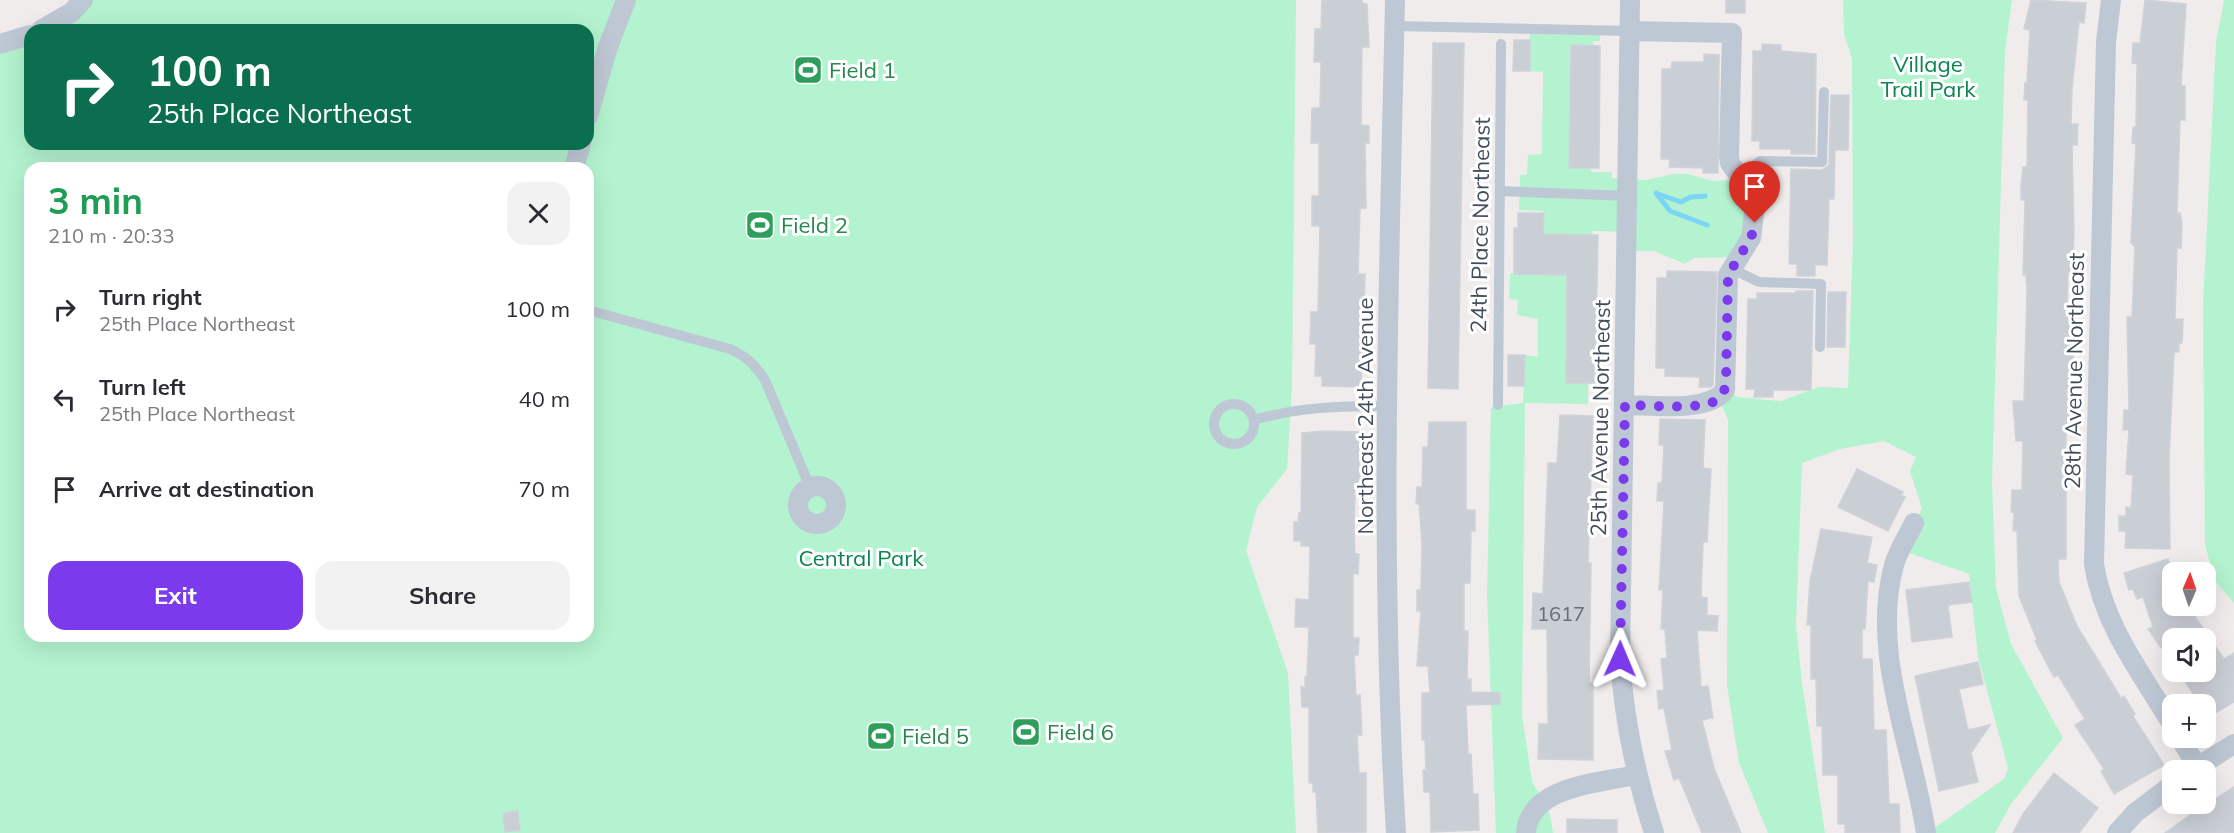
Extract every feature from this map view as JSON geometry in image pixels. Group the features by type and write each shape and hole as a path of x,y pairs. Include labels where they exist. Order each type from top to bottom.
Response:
{"street":[{"path":"51,24 72,12 83,0"},
{"path":"594,95 608,47 626,0"},
{"name":"Northeast 24th Avenue","path":"1395,0 1388,406 1388,659 1396,833"},
{"name":"25th Avenue Northeast","path":"1630,0 1620,659 1624,709 1636,775 1654,833"},
{"name":"28th Avenue Northeast","path":"2111,0 2106,42 2094,564 2104,606 2115,630 2162,708"},
{"path":"1625,405 1701,405 1719,399 1725,390 1726,382 1728,275 1730,268 1751,238 1755,223 1752,194 1730,163 1729,156 1732,33 1629,31"},
{"path":"0,44 24,36"},
{"path":"1914,523 1895,562 1890,585 1887,639 1926,833"},
{"path":"2207,760 2234,744"},
{"path":"1526,833 1531,812 1542,800 1582,787 1636,775"},
{"path":"2117,833 2135,813 2162,793"}],"lane":[{"path":"1395,26 1629,31"},
{"name":"24th Place Northeast","path":"1498,405 1501,44"},
{"path":"1741,177 1760,161 1822,162 1824,92"},
{"path":"1500,191 1627,196"},
{"path":"1730,268 1759,282 1821,284 1820,347"},
{"path":"594,312 730,349 756,365 765,380 810,487"},
{"path":"1254,420 1291,410 1326,405 1388,406"}],"green space":[{"name":"Central Park","path":"83,0 1296,0 1292,388 1287,469 1257,507 1246,551 1288,673 1296,833 0,833 0,44 24,37 24,150 594,150 594,24 49,24"},
{"name":"Village Trail Park","path":"1843,0 2012,0 2005,51 1992,483 1996,588 2011,644 2063,738 2011,804 1995,833 1927,833 2004,779 2008,768 1978,657 1969,574 1901,550 1922,508 1910,471 1916,457 1884,441 1840,449 1802,463 1796,625 1802,683 1825,833 1768,833 1739,763 1727,685 1728,420 1719,398 1725,390 1738,397 1781,401 1819,387 1848,388 1853,239 1852,59 1844,34"},
{"path":"2224,0 2234,0 2234,603 2216,582 2216,562 2210,562 2205,545 2203,306 2216,42"},
{"path":"1530,29 1600,30 1600,41 1593,41 1593,46 1571,46 1569,167 1591,168 1591,172 1612,172 1612,178 1647,180 1673,174 1688,174 1713,181 1744,179 1752,194 1738,257 1694,258 1685,264 1654,251 1627,251 1627,232 1592,231 1591,235 1569,235 1566,382 1588,383 1588,404 1525,403 1522,716 1532,781 1550,814 1553,833 1496,833 1487,596 1491,407 1523,403 1525,355 1538,357 1538,319 1517,315 1518,300 1509,299 1510,273 1543,274 1543,211 1519,210 1520,175 1527,174 1528,155 1542,154 1543,72 1530,71"}],"building":[{"path":"1322,0 1362,0 1362,3 1367,4 1369,47 1362,47 1361,125 1369,126 1369,143 1365,143 1366,208 1360,208 1358,274 1365,274 1361,387 1322,386 1322,376 1315,376 1316,344 1310,344 1311,312 1318,312 1320,226 1312,226 1312,196 1319,196 1319,143 1311,143 1312,108 1320,108 1321,62 1314,62 1315,29 1321,29"},
{"path":"1726,0 1745,0 1745,13 1726,13"},
{"path":"2031,0 2086,3 2084,23 2079,22 2072,89 2071,124 2078,124 2077,145 2072,145 2074,233 2072,273 2068,273 2067,313 2068,322 2074,323 2074,337 2069,423 2066,423 2066,559 2058,559 2059,582 2077,626 2121,698 2124,696 2135,714 2133,716 2162,762 2162,766 2114,794 2101,771 2104,769 2075,725 2085,719 2058,675 2054,677 2035,641 2037,640 2019,596 2017,531 2013,531 2014,512 2011,512 2012,490 2022,490 2023,441 2016,441 2013,401 2024,401 2027,291 2026,275 2023,275 2025,200 2021,200 2021,185 2023,167 2027,167 2028,100 2024,100 2030,30 2024,29"},
{"path":"2145,0 2186,4 2181,86 2185,86 2185,120 2180,120 2177,213 2180,213 2182,224 2181,248 2177,248 2175,319 2183,319 2182,343 2179,343 2179,352 2174,352 2169,460 2170,549 2125,548 2126,531 2119,531 2119,516 2126,516 2126,507 2131,508 2133,475 2126,474 2129,430 2123,430 2124,410 2129,410 2127,317 2132,317 2135,247 2131,243 2136,144 2132,143 2133,128 2136,126 2137,64 2132,63 2133,43 2140,43"},
{"path":"1514,40 1530,40 1530,71 1513,71"},
{"path":"1433,43 1464,43 1458,389 1428,388"},
{"path":"1762,44 1781,45 1781,51 1816,54 1815,154 1791,154 1791,149 1760,149 1760,141 1752,141 1753,51 1762,51"},
{"path":"1571,45 1600,46 1599,168 1569,168"},
{"path":"1704,54 1719,55 1718,173 1703,173 1703,168 1669,167 1670,159 1661,159 1662,69 1671,69 1672,62 1704,62"},
{"path":"1831,95 1849,95 1848,150 1835,150 1834,199 1829,199 1827,265 1815,265 1815,276 1797,276 1797,264 1789,264 1791,169 1822,170 1829,165"},
{"path":"1518,213 1544,213 1543,234 1598,235 1595,383 1566,383 1567,275 1514,274 1514,228 1518,228"},
{"path":"1667,271 1717,272 1713,385 1711,387 1699,387 1700,377 1665,376 1665,368 1656,368 1657,278 1667,278"},
{"path":"1796,291 1813,291 1811,390 1773,390 1773,397 1754,397 1755,389 1746,389 1748,299 1757,299 1757,293 1796,293"},
{"path":"1828,292 1846,292 1845,347 1827,347"},
{"path":"1508,355 1525,355 1524,386 1508,386"},
{"path":"1560,415 1593,416 1588,563 1591,563 1589,683 1593,683 1593,760 1538,759 1539,724 1548,724 1547,629 1532,629 1533,593 1543,594 1548,463 1557,463"},
{"path":"1660,419 1705,420 1703,468 1711,469 1707,542 1703,542 1701,597 1707,598 1707,615 1718,616 1717,631 1697,630 1701,687 1708,686 1713,718 1702,720 1714,768 1741,833 1702,833 1679,778 1674,780 1665,751 1672,750 1664,708 1659,709 1657,691 1664,690 1661,659 1667,658 1665,629 1661,629 1663,590 1659,590 1664,501 1657,501 1658,483 1662,483 1664,445 1659,445"},
{"path":"1429,422 1466,422 1466,510 1475,510 1475,531 1471,531 1470,583 1464,583 1464,631 1468,631 1467,679 1471,679 1471,692 1500,693 1500,704 1466,705 1468,754 1471,754 1473,794 1478,794 1479,830 1431,832 1430,792 1424,792 1423,770 1426,770 1425,740 1422,740 1422,693 1430,693 1428,666 1417,666 1421,611 1417,611 1417,590 1421,590 1422,543 1419,504 1416,504 1417,487 1422,487 1423,447 1428,447"},
{"path":"1359,432 1360,491 1355,491 1354,530 1355,554 1359,554 1358,574 1353,573 1353,638 1359,638 1358,655 1354,655 1356,696 1360,695 1362,735 1357,735 1359,773 1366,773 1366,832 1318,833 1316,792 1313,792 1313,783 1309,783 1309,707 1302,707 1301,687 1305,687 1305,677 1307,677 1309,627 1295,627 1296,599 1309,600 1310,546 1301,546 1301,541 1294,541 1294,522 1298,522 1299,513 1301,513 1302,433"},
{"path":"1857,469 1903,492 1901,495 1905,497 1888,531 1838,507"},
{"path":"1821,529 1872,537 1867,563 1877,565 1874,582 1868,581 1865,629 1862,629 1862,659 1872,659 1874,730 1886,730 1889,804 1899,804 1900,833 1845,833 1845,824 1838,824 1838,775 1823,775 1822,726 1817,726 1816,679 1811,679 1811,625 1807,625 1810,581"},
{"path":"2168,559 2169,562 2162,562 2162,616 2195,616 2203,628 2162,628 2161,648 2148,629 2153,627 2143,597 2137,599 2133,589 2129,590 2124,573"},
{"path":"1969,582 1972,602 1948,605 1952,637 1912,642 1906,590"},
{"path":"2216,647 2224,659 2234,653 2234,702 2216,713 2216,694 2193,694 2186,682 2216,682"},
{"path":"1978,662 1983,684 1959,689 1968,730 1990,725 1971,753 1978,782 1939,791 1915,676"},
{"path":"2054,773 2098,808 2079,833 2013,833 2023,814"},
{"path":"2234,787 2234,833 2165,833 2189,814 2216,814 2216,799"},
{"path":"518,811 520,830 505,832 503,813"},
{"path":"1567,819 1617,820 1617,833 1567,833"}],"waterway":[{"path":"1656,193 1670,211 1707,225"},
{"path":"1658,194 1681,202 1691,197 1705,196"}],"place":[{"name":"Field 1","path":"808,70"},
{"name":"Field 2","path":"760,225"},
{"name":"Field 6","path":"1026,732"},
{"name":"Field 5","path":"881,736"}],"route":[{"path":"1620,659 1625,405 1701,405 1719,399 1725,390 1726,382 1728,275 1730,268 1751,238 1755,223"}]}
